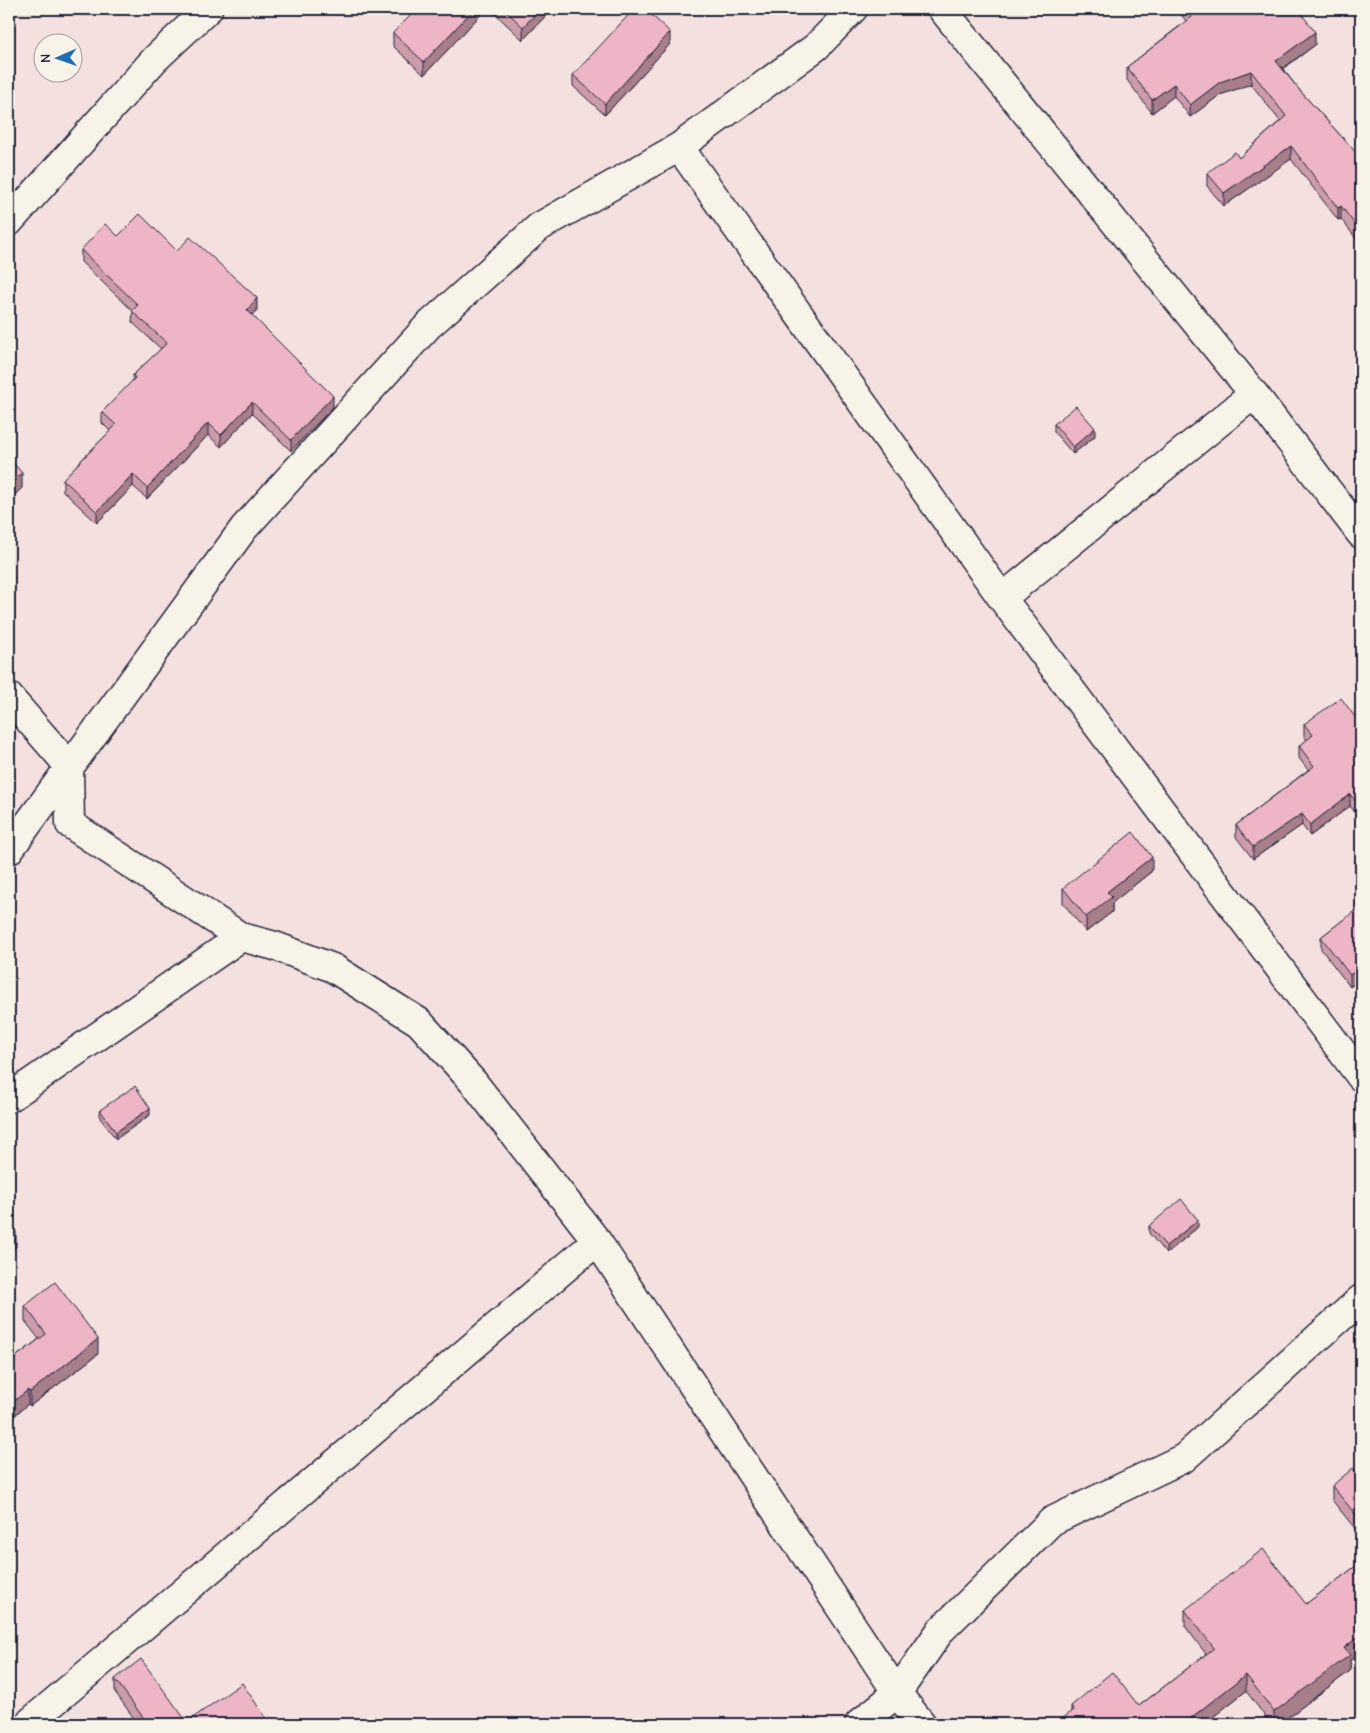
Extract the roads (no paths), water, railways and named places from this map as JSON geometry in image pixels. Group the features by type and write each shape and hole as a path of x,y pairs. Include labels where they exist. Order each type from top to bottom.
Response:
{"street":[{"path":"9,222 155,59 208,9"},
{"path":"9,850 244,528 428,326 538,227 679,147 816,47 853,9"},
{"path":"942,9 1254,394 1361,534"},
{"path":"679,147 1002,598 1361,1077"},
{"path":"1002,598 1254,394"},
{"path":"9,697 69,766 70,824 241,937 275,946 333,968 419,1022 474,1083 597,1241 897,1693 922,1724"},
{"path":"9,1098 241,937"},
{"path":"28,1724 597,1241"},
{"path":"859,1724 897,1693 940,1630 1052,1521 1184,1458 1361,1299"}]}
